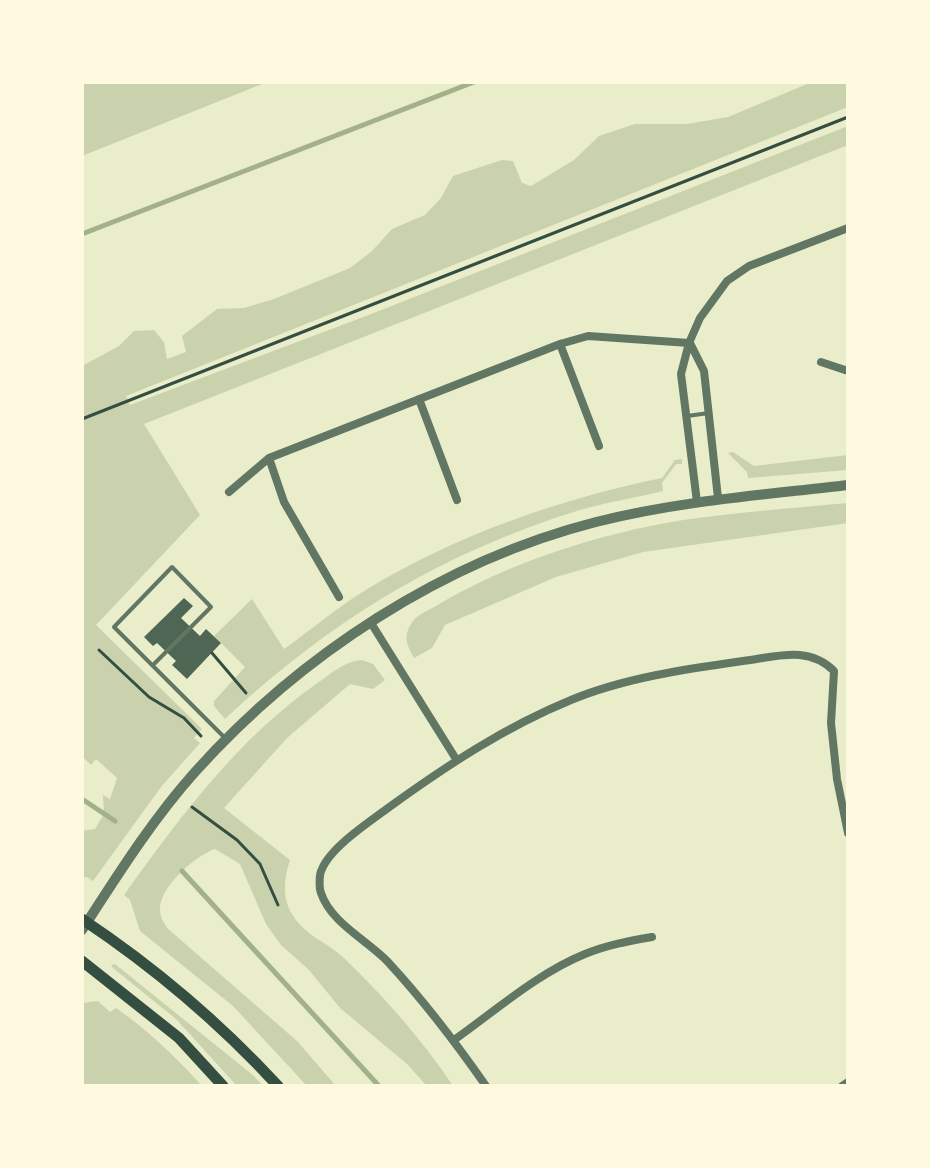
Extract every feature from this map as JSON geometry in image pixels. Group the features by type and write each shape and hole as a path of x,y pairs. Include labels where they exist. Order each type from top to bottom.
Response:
{"main road":[{"path":"84,923 166,980 208,1016 278,1086"},
{"path":"82,961 179,1038 223,1086"}],"street":[{"path":"697,502 681,374 700,318 727,281 749,266 848,228"},
{"path":"229,492 269,458 560,344 588,336 689,343"},
{"path":"689,343 704,371 718,498"},
{"path":"560,344 599,446"},
{"path":"821,362 848,371"},
{"path":"419,399 457,500"},
{"path":"269,458 284,502 339,597"},
{"path":"84,923 170,802 226,740 301,673 371,623 462,572 544,538 595,522 718,498 848,485"},
{"path":"371,623 456,759"},
{"path":"486,1086 454,1040 387,961 336,917 320,892 321,870 340,845 456,759 525,720 586,695 699,667 802,654 823,660 834,671 831,723 837,779 848,833"},
{"path":"454,1040 548,974 583,954 652,937"},
{"path":"842,1086 848,1082"}],"lane":[{"path":"686,416 709,413"},
{"path":"153,665 211,607 172,567 114,627 226,740"}],"path":[{"path":"82,419 848,117"},
{"path":"99,650 149,697 184,718 201,736"},
{"path":"212,653 246,693"},
{"path":"192,807 237,840 260,864 278,905"}],"green space":[{"path":"82,82 267,82 82,156"},
{"path":"812,82 848,82 848,107 126,396 130,405 366,316 848,126 848,145 144,424 200,515 96,625 202,729 194,738 200,743 161,787 93,881 82,878 82,831 95,829 104,814 103,795 110,799 117,778 96,759 91,765 82,756 82,366 119,346 134,331 154,330 164,342 167,359 186,352 182,336 217,309 244,308 274,299 350,268 372,251 392,229 425,215 441,198 453,176 502,160 513,161 522,183 531,186 574,160 599,136 635,124 687,124 728,117"},
{"path":"733,452 754,466 848,455 848,470 748,478 747,472 728,453"},
{"path":"682,459 682,464 676,464 662,483 663,491 590,507 529,527 435,569 347,621 265,683 225,719 214,706 214,701 245,667 214,636 252,599 284,649 358,595 438,551 548,508 662,478 675,460"},
{"path":"848,503 848,523 643,552 556,577 445,625 432,648 414,658 408,645 409,628 422,614 493,576 555,552 620,533 683,520"},
{"path":"362,660 373,664 385,680 373,689 350,684 287,738 224,808 290,860 285,895 297,921 344,958 374,988 415,1035 453,1086 427,1086 407,1064 340,1008 309,970 281,945 266,924 240,864 215,849 198,858 172,882 161,901 163,922 297,1041 336,1086 307,1086 233,1006 140,931 130,900 124,895 189,808 237,753 290,704 334,671 350,662"},
{"path":"115,964 263,1086 237,1086 176,1019 113,968 111,965"},
{"path":"98,1001 110,1012 116,1008 139,1025 202,1086 82,1086 82,1003"}],"building":[{"path":"184,598 193,606 181,618 200,636 206,629 221,643 187,679 172,665 176,661 157,643 153,646 144,637"}],"waterway":[{"path":"82,234 474,82"},
{"path":"82,799 115,821"},
{"path":"182,871 379,1086"}]}
